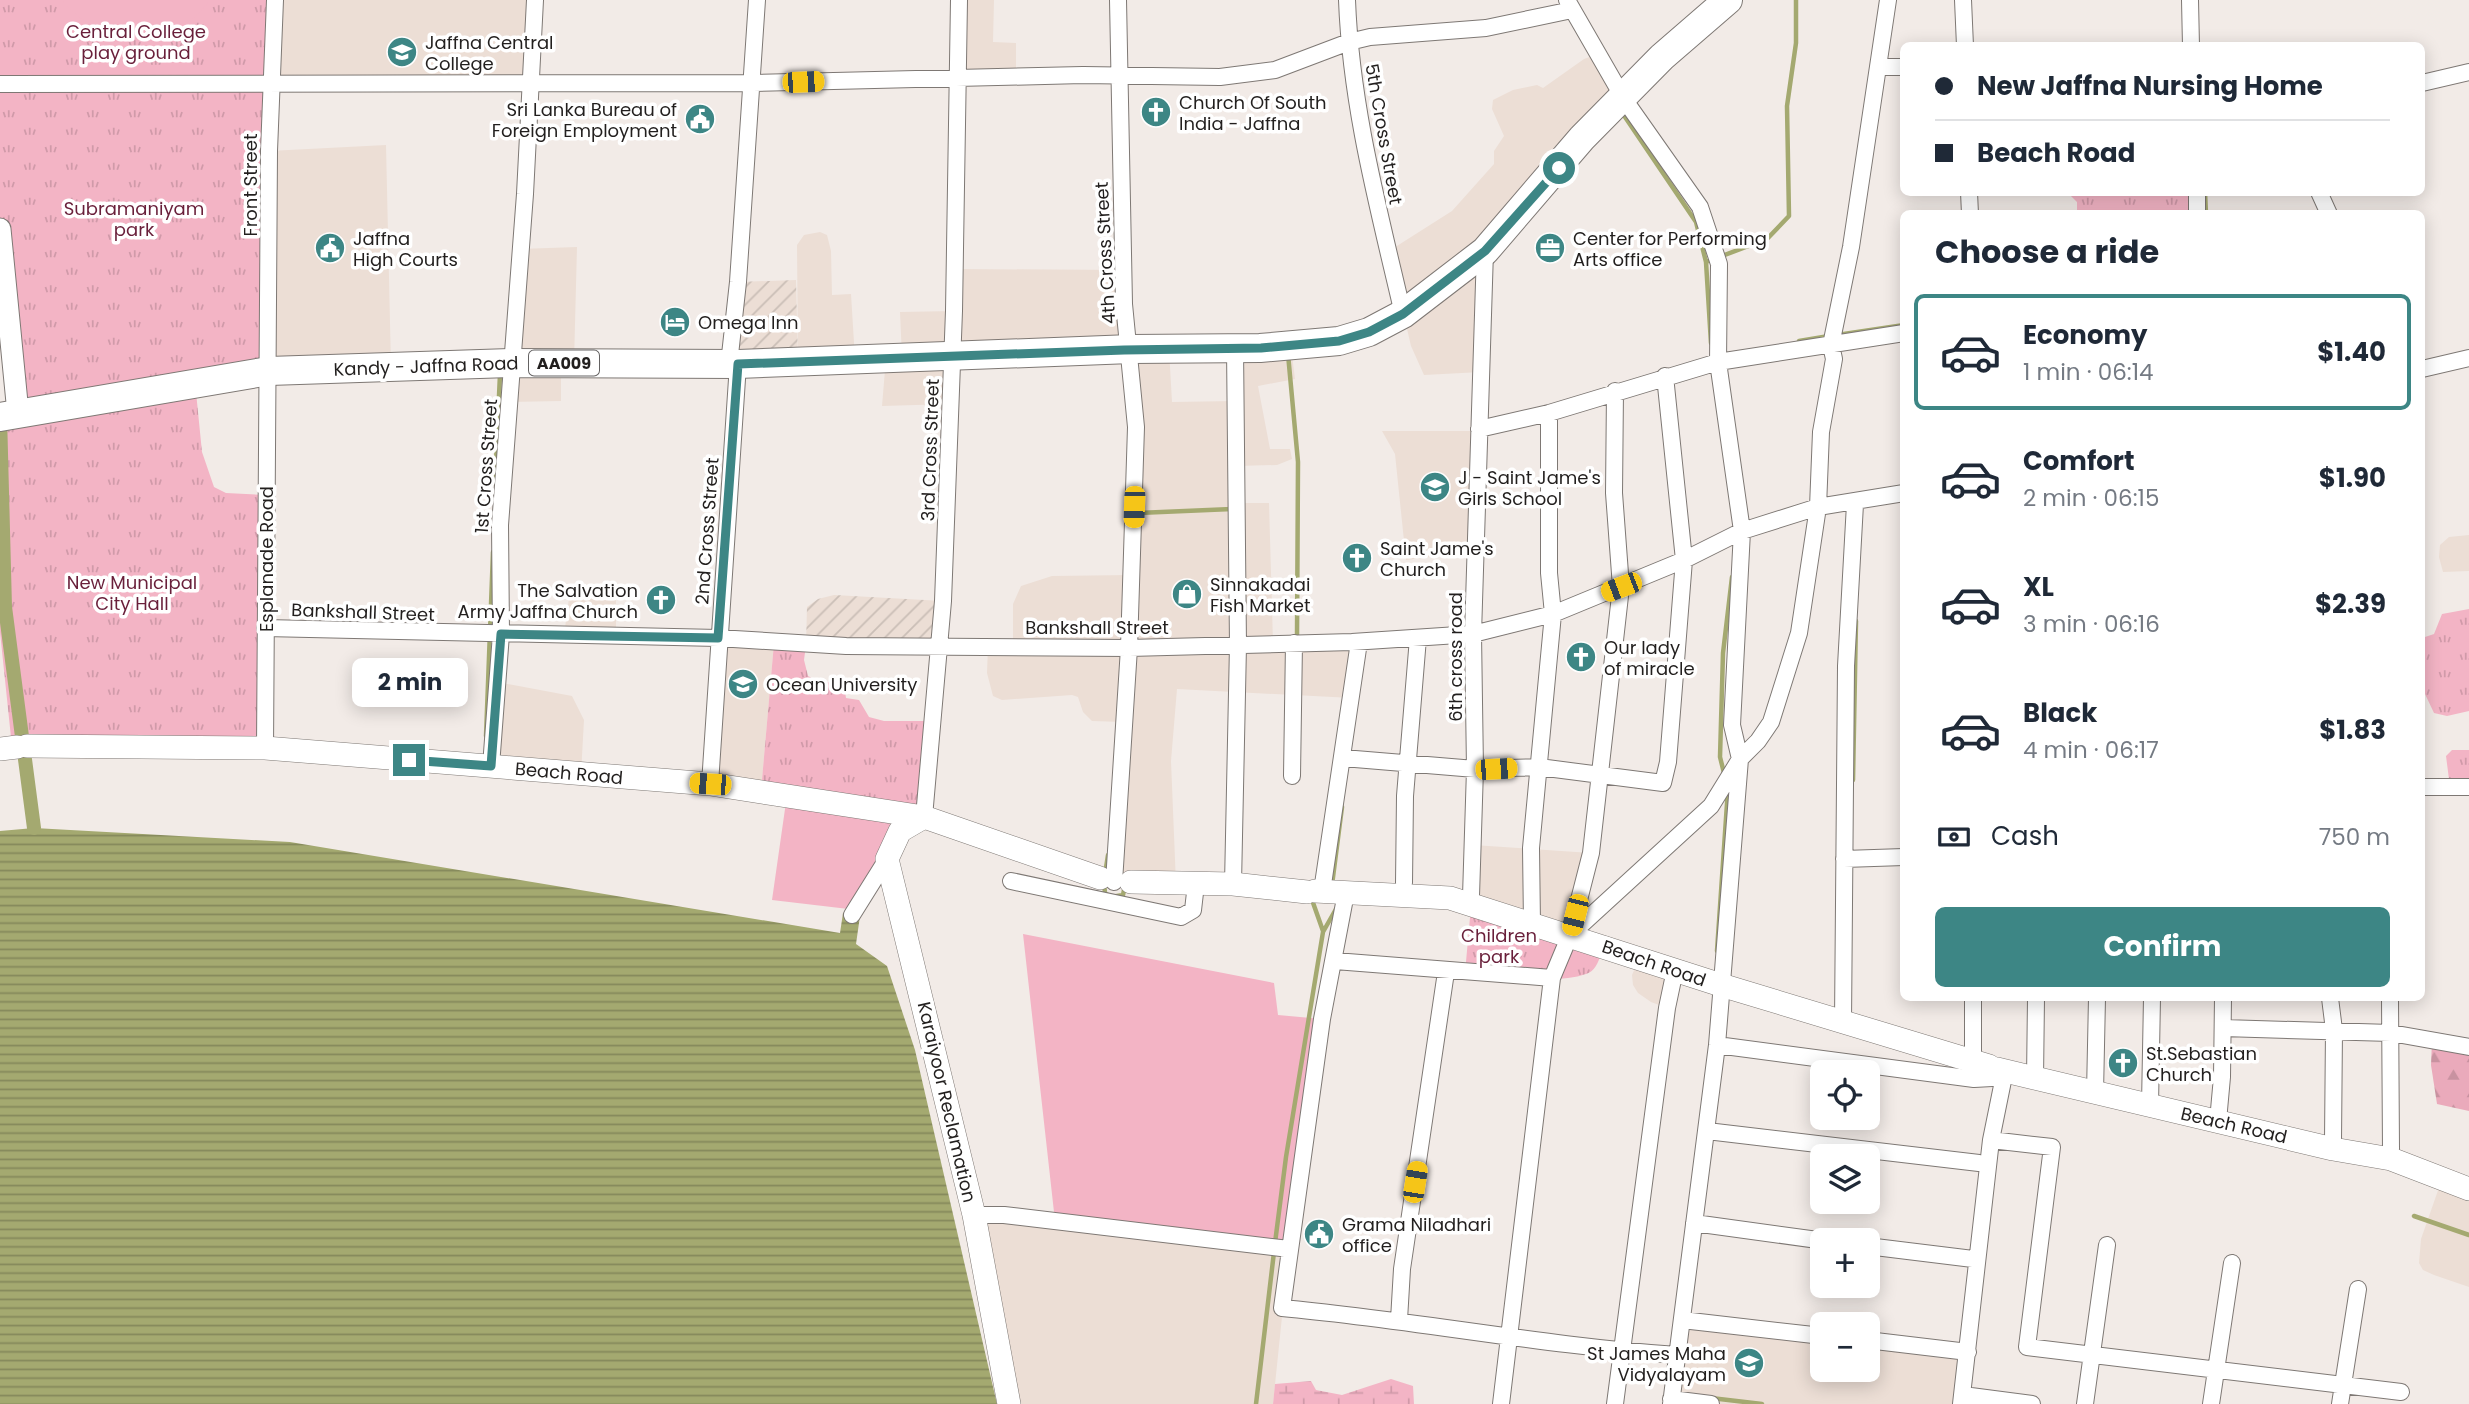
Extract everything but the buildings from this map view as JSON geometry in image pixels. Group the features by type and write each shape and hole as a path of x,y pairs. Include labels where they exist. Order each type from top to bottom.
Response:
{"highway":[{"name":"Kandy - Jaffna Road","path":"9,415 269,371 512,363 734,364 1131,349 1234,348 1339,341 1369,332 1403,314 1485,251 1582,138 1624,99 1662,57 1728,0"}],"main road":[{"name":"Beach Road","path":"15,747 265,748 710,784 924,817 1117,881 1233,884 1346,892 1404,889 1450,898 1721,985 2035,1079 2333,1149 2391,1159 2469,1189"},
{"path":"887,859 900,831 924,817"},
{"name":"Karaiyoor Reclamation","path":"887,859 974,1215 1009,1404"}],"street":[{"name":"Front Street","path":"269,371 270,83 275,0"},
{"name":"1st Cross Street","path":"491,766 501,634 500,525 532,81 535,0"},
{"name":"2nd Cross Street","path":"710,784 757,0"},
{"name":"3rd Cross Street","path":"924,817 941,645 953,356 959,0"},
{"name":"4th Cross Street","path":"1117,881 1129,648 1136,427 1131,349 1124,304 1118,0"},
{"name":"5th Cross Street","path":"1347,0 1349,42 1370,180 1403,314"},
{"path":"1570,935 1711,806 1740,759 1758,741 1771,722 1799,633 1818,508 1821,432 1834,359 1831,345 1851,247 1888,0"},
{"path":"1963,0 1965,42"},
{"path":"2190,0 2191,42"},
{"path":"0,84 532,81 753,83 958,77 1245,76 1275,70 1349,42 1396,33 1486,28 1570,5 1624,99 1700,207 1719,264 1718,362 1742,531 1732,725 1740,759 1717,1045 1671,1402 1711,1404"},
{"path":"1878,67 1900,67"},
{"path":"2425,82 2469,72"},
{"path":"0,229 9,415"},
{"name":"6th cross road","path":"1471,896 1475,769 1472,634 1485,251"},
{"path":"1479,429 1549,413 1718,362 1900,334"},
{"path":"1233,884 1238,645 1234,348"},
{"path":"2425,368 2469,358"},
{"name":"Esplanade Road","path":"265,748 269,371"},
{"path":"1343,758 1475,769 1539,767 1663,783 1668,762 1684,560 1665,376"},
{"path":"1501,1404 1552,978 1570,935 1591,853 1621,587 1615,493 1615,391"},
{"path":"1532,924 1531,848 1553,614 1549,573 1549,413"},
{"name":"Bankshall Street","path":"265,628 718,638 846,646 1129,648 1359,642 1472,634 1553,614 1684,560 1742,531 1818,508 1855,504 1900,494"},
{"path":"1843,1022 1846,666 1855,504"},
{"path":"1404,889 1403,832 1418,638"},
{"path":"1315,891 1343,758 1359,642"},
{"path":"1292,776 1294,643"},
{"path":"2425,788 2469,787"},
{"path":"1844,859 1900,857"},
{"path":"852,915 887,859"},
{"path":"1011,881 1181,917 1193,910 1196,884"},
{"path":"1346,892 1322,1019 1282,1308 1399,1320 1621,1351 1677,1355"},
{"path":"1335,961 1446,972 1552,978"},
{"path":"1615,1404 1675,970"},
{"path":"1399,1320 1402,1269 1446,972"},
{"path":"1717,1045 1974,1079 1992,1078 1974,1001"},
{"path":"2035,1079 2036,1001"},
{"path":"2095,1093 2097,1001"},
{"path":"2150,1105 2152,1001"},
{"path":"2218,1121 2222,1001"},
{"path":"2330,1001 2334,1030 2333,1140"},
{"path":"2390,1001 2391,1149"},
{"path":"2222,1028 2391,1033 2469,1047"},
{"path":"1991,1066 1991,1140 1962,1400 2032,1404"},
{"path":"1707,1131 1979,1163"},
{"path":"1991,1140 2052,1147 2027,1347 2401,1392"},
{"path":"974,1215 1004,1215 1289,1249"},
{"path":"1694,1223 1810,1239"},
{"path":"2085,1404 2107,1245"},
{"path":"1880,1248 1973,1259"},
{"path":"2210,1404 2232,1263"},
{"path":"2340,1404 2358,1289"},
{"path":"1682,1320 1810,1335"},
{"path":"1880,1342 1969,1352"}],"shaded area":[{"name":"Jaffna Central College","path":"275,0 535,0 532,81 270,83"},
{"path":"959,0 994,0 993,42 1016,43 1016,77 958,77"},
{"path":"1598,54 1624,99 1485,251 1481,372 1424,375 1411,346 1389,251 1452,211 1494,164 1494,151 1504,136 1492,109 1493,100 1513,90 1537,85 1543,88 1584,59"},
{"name":"Jaffna High Courts","path":"386,145 391,367 269,371 269,151"},
{"path":"820,232 827,235 831,251 832,295 851,294 855,359 798,361 797,245 804,235"},
{"path":"577,247 574,363 561,364 561,401 509,402 520,249"},
{"path":"955,269 1123,270 1129,350 1169,349 1172,402 1235,401 1235,348 1291,347 1295,379 1258,386 1270,449 1290,449 1292,459 1277,465 1236,466 1237,503 1269,503 1273,643 1359,642 1352,698 1177,689 1171,761 1176,884 1114,882 1123,722 1092,721 1083,712 1078,697 1072,695 1002,700 993,696 987,673 988,647 1013,646 1013,604 1021,586 1052,576 1131,575 1131,356 954,356 949,404 882,406 886,358 902,357 900,312 954,311"},
{"path":"796,280 798,361 729,364 738,282"},
{"name":"J - Saint Jame's Girls School","path":"1382,431 1473,431 1471,552 1406,560 1395,454"},
{"path":"2469,535 2469,571 2443,572 2439,557 2440,545 2449,537"},
{"path":"834,595 943,601 941,645 806,645 807,607 818,599"},
{"path":"569,598 616,600 616,636 564,635"},
{"name":"Ocean University","path":"718,638 774,643 761,791 710,784"},
{"path":"497,682 572,696 584,720 581,774 491,766"},
{"path":"34,828 290,842 840,933 843,913 860,916 856,944 887,966 915,1050 997,1404 0,1404 0,831"},
{"path":"1473,845 1591,853 1570,935 1471,906"},
{"path":"1640,957 1675,970 1667,1008 1651,1002 1638,993 1633,985 1632,975"},
{"path":"2442,1179 2469,1189 2469,1287 2423,1270 2419,1263 2421,1239"},
{"path":"974,1215 1289,1249 1273,1404 1005,1404"},
{"name":"St James Maha Vidyalayam","path":"1682,1320 1810,1335 1810,1382 1880,1382 1880,1342 1968,1352 1961,1404 1711,1404 1671,1399"}],"green space":[{"path":"0,0 275,0 269,371 195,382 202,452 214,487 226,493 266,495 265,748 12,747 0,632 0,417 17,414 0,229"},
{"path":"62,0 210,0 195,17 177,29 136,37 96,27 78,16"},
{"path":"2071,196 2197,196 2197,210 2077,210 2077,202"},
{"path":"2469,609 2469,711 2447,716 2434,713 2425,694 2425,637 2434,634 2442,614"},
{"path":"774,643 806,645 804,660 808,676 817,681 844,684 846,698 859,700 869,717 884,721 933,721 924,817 761,791"},
{"path":"2452,750 2469,750 2469,787 2450,787 2446,756"},
{"path":"787,795 924,817 857,910 772,900"},
{"name":"Children park","path":"1471,906 1601,954 1599,960 1589,973 1559,979 1465,973"},
{"path":"1023,934 1274,983 1278,1015 1322,1019 1289,1249 1055,1221"},
{"path":"2432,1041 2469,1047 2469,1111 2437,1104 2431,1065"},
{"path":"1391,1379 1413,1386 1414,1404 1273,1404 1275,1384 1311,1381 1316,1390 1342,1395"}],"waterway":[{"path":"1711,343 1706,262 1767,239 1789,216 1787,106 1796,43 1796,0"},
{"path":"1623,114 1696,222 1706,262"},
{"path":"2205,196 2206,210"},
{"path":"1837,335 1900,326"},
{"path":"1799,341 1829,336"},
{"path":"1288,354 1298,462 1297,639"},
{"path":"495,484 500,374"},
{"path":"0,415 5,607 34,828"},
{"path":"1138,513 1232,509"},
{"path":"486,736 493,552"},
{"path":"1724,773 1720,757 1723,653 1732,577"},
{"path":"1853,780 1856,621"},
{"path":"1717,951 1728,789"},
{"path":"1332,885 1342,807"},
{"path":"1105,874 1108,855"},
{"path":"1104,883 1105,893 1111,897 1123,895 1125,885"},
{"path":"1311,897 1323,931"},
{"path":"1275,1243 1286,1157 1323,932 1336,909"},
{"path":"2414,1216 2469,1235"},
{"path":"1256,1404 1274,1252"},
{"path":"1711,1398 1762,1404"}],"place":[{"name":"Jaffna Central College","path":"402,52"},
{"name":"Church Of South India - Jaffna","path":"1156,112"},
{"name":"Sri Lanka Bureau of Foreign Employment","path":"700,119"},
{"name":"Jaffna High Courts","path":"330,248"},
{"name":"Center for Performing Arts office","path":"1550,248"},
{"name":"Omega Inn","path":"675,322"},
{"name":"J - Saint Jame's Girls School","path":"1435,487"},
{"name":"Saint Jame's Church","path":"1357,558"},
{"name":"Sinnakadai Fish Market","path":"1187,594"},
{"name":"The Salvation Army Jaffna Church","path":"661,600"},
{"name":"Our lady of miracle","path":"1581,657"},
{"name":"Ocean University","path":"743,684"},
{"name":"St.Sebastian Church","path":"2123,1063"},
{"name":"Grama Niladhari office","path":"1319,1234"},
{"name":"St James Maha Vidyalayam","path":"1749,1363"}],"route":[{"path":"409,760 491,766 501,634 718,638 738,364 1124,350 1261,348 1339,341 1369,332 1403,314 1485,251 1559,168"}],"park label":[{"name":"Central College play ground","path":"136,41"},
{"name":"Subramaniyam park","path":"134,218"},
{"name":"New Municipal City Hall","path":"132,592"}]}
